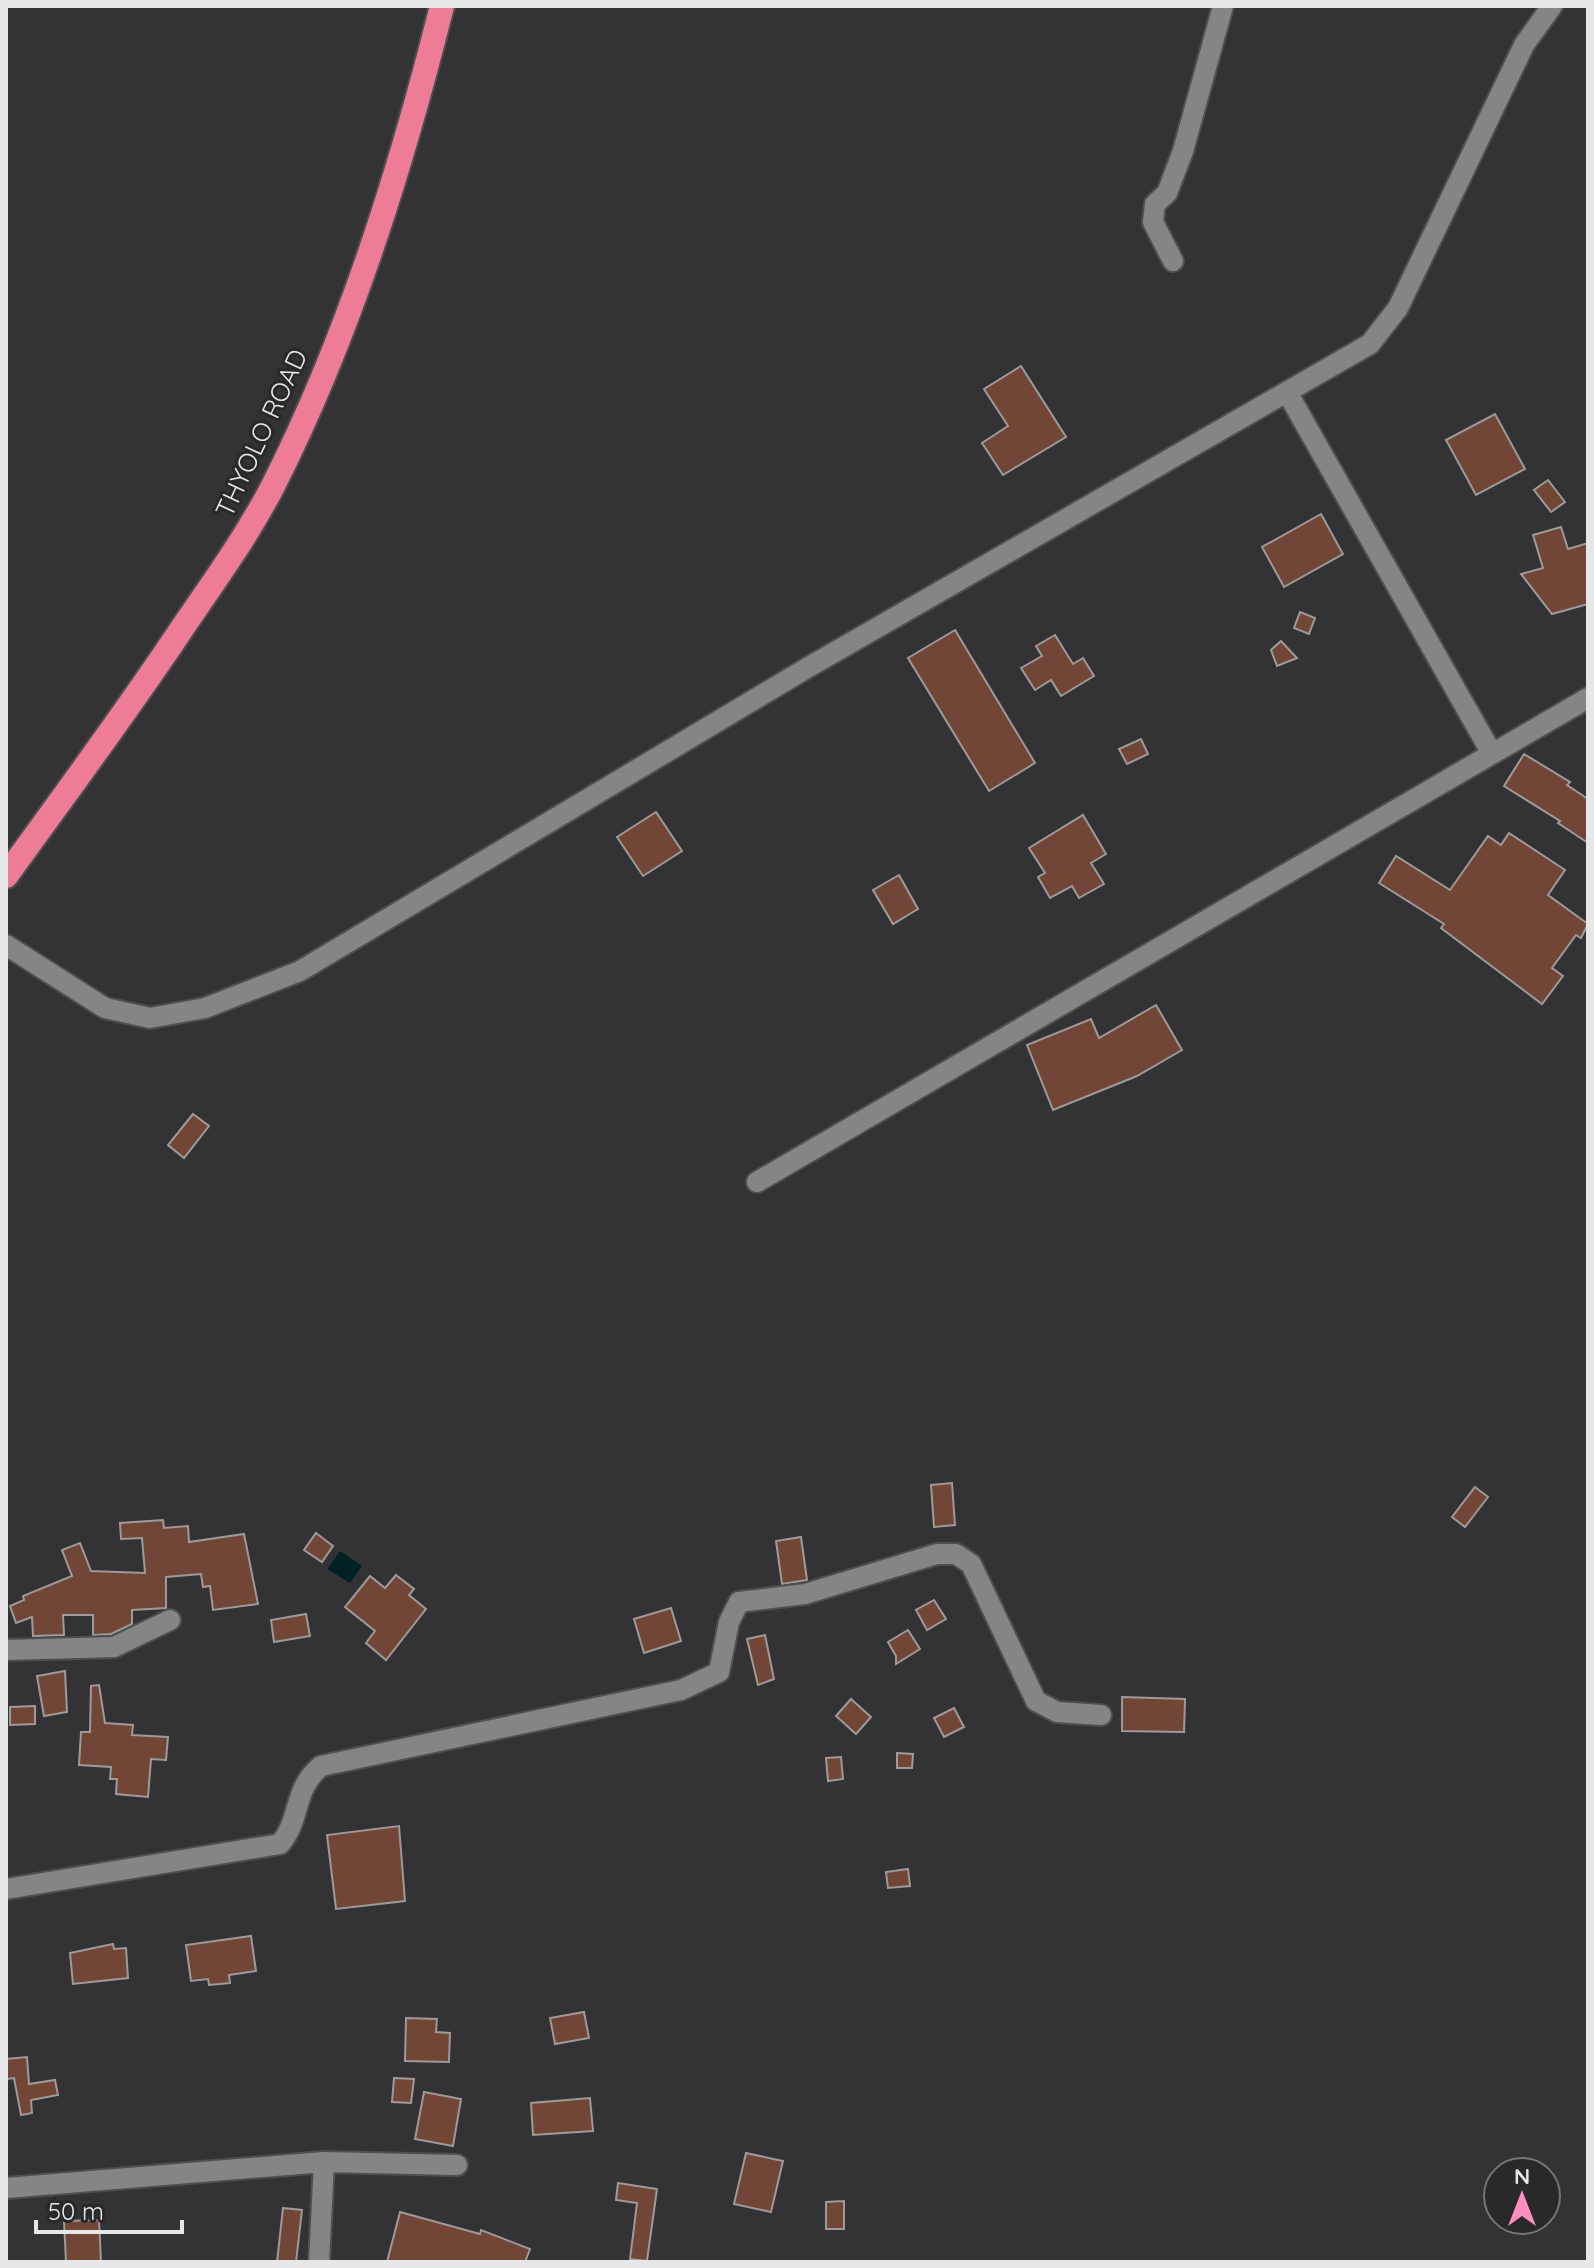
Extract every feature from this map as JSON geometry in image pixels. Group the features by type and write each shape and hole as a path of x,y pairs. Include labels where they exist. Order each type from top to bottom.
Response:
{"highway":[{"name":"THYOLO ROAD","path":"6,876 154,670 229,559 272,486 309,405 381,216 442,6"}],"street":[{"path":"1173,261 1153,222 1155,204 1167,193 1183,151 1223,6"},
{"path":"6,945 105,1008 150,1018 205,1008 300,971 807,668 1370,344 1398,308 1524,45 1552,6"},
{"path":"1287,392 1491,752"},
{"path":"757,1182 1588,698"},
{"path":"6,1889 280,1844 289,1833 307,1778 321,1766 681,1690 719,1672 729,1622 739,1602 805,1594 937,1554 956,1554 971,1564 1036,1701 1057,1712 1101,1715"},
{"path":"6,1650 114,1647 170,1620"},
{"path":"319,2262 324,2162"},
{"path":"6,2188 324,2162 457,2165"}],"water":[{"path":"340,1551 362,1566 350,1583 327,1569"}],"building":[{"path":"1021,366 1066,437 1003,475 982,443 1008,426 984,389"},
{"path":"1495,414 1525,469 1476,495 1446,440"},
{"path":"1548,480 1565,502 1551,512 1534,490"},
{"path":"1321,514 1343,554 1284,587 1262,547"},
{"path":"1561,527 1568,549 1588,543 1588,604 1552,614 1521,574 1543,568 1533,535"},
{"path":"1300,612 1315,618 1309,634 1294,628"},
{"path":"955,630 1035,763 989,791 908,658"},
{"path":"1055,635 1073,664 1083,658 1094,676 1061,696 1051,680 1035,690 1021,668 1042,656 1036,646"},
{"path":"1281,641 1297,658 1277,666 1271,650"},
{"path":"1141,739 1148,754 1127,764 1119,749"},
{"path":"1524,754 1570,782 1567,785 1588,799 1588,843 1558,823 1560,821 1504,786"},
{"path":"656,812 682,851 643,876 617,837"},
{"path":"1083,815 1106,854 1091,863 1104,884 1079,898 1072,886 1050,898 1038,877 1045,873 1029,848"},
{"path":"1509,833 1565,870 1548,895 1588,924 1581,938 1576,935 1552,968 1563,976 1542,1004 1441,928 1444,924 1379,883 1396,856 1450,890 1488,836 1501,845"},
{"path":"899,875 918,909 893,924 873,890"},
{"path":"1156,1005 1182,1050 1137,1076 1053,1110 1027,1045 1091,1019 1099,1038"},
{"path":"193,1114 209,1126 184,1158 168,1145"},
{"path":"952,1483 955,1525 934,1527 931,1485"},
{"path":"1475,1487 1488,1497 1465,1527 1452,1517"},
{"path":"163,1520 164,1528 188,1526 189,1542 244,1534 258,1604 213,1610 210,1586 203,1587 201,1574 166,1577 166,1608 132,1610 132,1624 111,1634 93,1635 93,1615 63,1615 64,1635 33,1636 32,1617 16,1623 10,1606 24,1600 23,1596 72,1576 62,1550 80,1543 91,1571 145,1573 142,1538 121,1539 120,1523"},
{"path":"316,1533 333,1546 322,1562 304,1550"},
{"path":"801,1537 807,1580 782,1584 776,1541"},
{"path":"396,1575 414,1589 409,1595 426,1609 386,1660 366,1643 375,1631 345,1607 370,1576 385,1588"},
{"path":"934,1600 946,1619 927,1630 916,1610"},
{"path":"671,1608 681,1641 644,1653 634,1619"},
{"path":"306,1614 310,1636 274,1642 271,1620"},
{"path":"908,1630 920,1649 896,1664 896,1656 888,1642"},
{"path":"765,1635 774,1679 758,1685 747,1639"},
{"path":"65,1671 67,1712 44,1716 37,1676"},
{"path":"99,1685 105,1723 133,1725 132,1735 168,1737 166,1760 151,1759 148,1797 116,1794 117,1779 110,1779 111,1767 79,1765 81,1732 90,1732 91,1686"},
{"path":"1122,1697 1185,1699 1184,1732 1122,1731"},
{"path":"851,1699 871,1717 856,1734 836,1716"},
{"path":"35,1706 35,1724 10,1725 10,1707"},
{"path":"954,1708 964,1727 944,1737 934,1718"},
{"path":"897,1753 913,1754 912,1768 897,1768"},
{"path":"841,1757 843,1779 828,1781 826,1758"},
{"path":"399,1826 405,1901 336,1909 327,1835"},
{"path":"908,1869 910,1886 888,1888 886,1872"},
{"path":"251,1936 256,1971 229,1975 230,1983 209,1985 208,1979 191,1981 186,1945"},
{"path":"113,1944 114,1949 126,1948 128,1978 73,1984 70,1953"},
{"path":"584,2012 589,2038 555,2044 550,2018"},
{"path":"406,2018 437,2019 436,2032 450,2033 449,2062 405,2061"},
{"path":"27,2057 29,2084 55,2080 58,2095 31,2100 32,2113 21,2115 14,2078 6,2079 6,2059"},
{"path":"394,2078 414,2079 411,2103 392,2102"},
{"path":"424,2092 461,2099 453,2146 415,2139"},
{"path":"590,2098 593,2131 533,2135 531,2103"},
{"path":"746,2153 783,2161 771,2212 734,2204"},
{"path":"618,2183 657,2189 647,2261 630,2259 637,2203 616,2200"},
{"path":"844,2201 844,2229 826,2229 826,2202"},
{"path":"283,2208 302,2210 296,2262 277,2262"},
{"path":"400,2212 480,2234 481,2230 530,2249 525,2262 387,2262"},
{"path":"99,2220 101,2262 66,2262 64,2221"}]}
